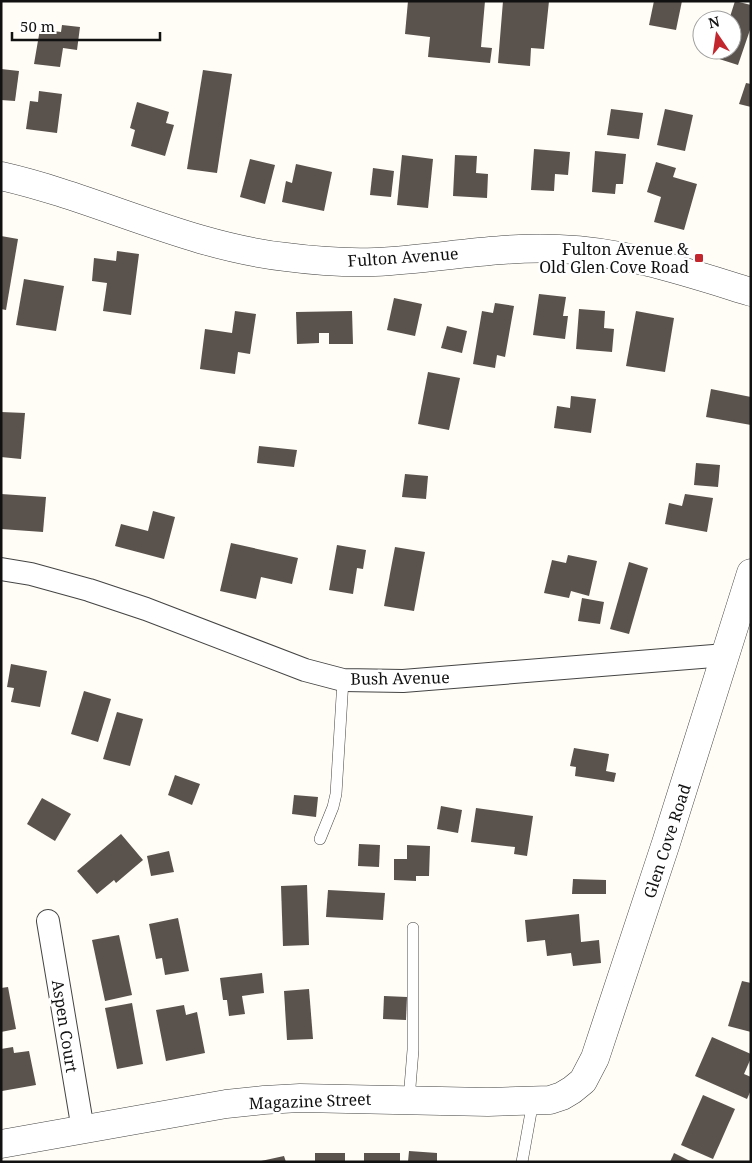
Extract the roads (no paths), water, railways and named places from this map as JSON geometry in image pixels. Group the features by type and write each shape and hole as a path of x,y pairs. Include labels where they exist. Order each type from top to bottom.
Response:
{"street":[{"name":"Fulton Avenue","path":"1,176 56,191 207,242 278,256 344,262 376,262 500,250 590,251 654,264 751,292"},
{"name":"Bush Avenue","path":"1,569 31,574 89,590 146,609 305,670 343,680 403,682 726,655"},
{"name":"Glen Cove Road","path":"562,1096 583,1081 595,1058 666,843 751,573"},
{"name":"Aspen Court","path":"48,920 83,1130"},
{"name":"Magazine Street","path":"1,1144 226,1104 264,1100 300,1098 488,1102 550,1100 562,1096"}],"lane":[{"path":"320,839 333,807 336,794 343,680"},
{"path":"410,1099 413,1050 413,928"},
{"path":"522,1162 533,1101"}],"place":[{"name":"Fulton Avenue & Old Glen Cove Road","path":"699,258"}]}
